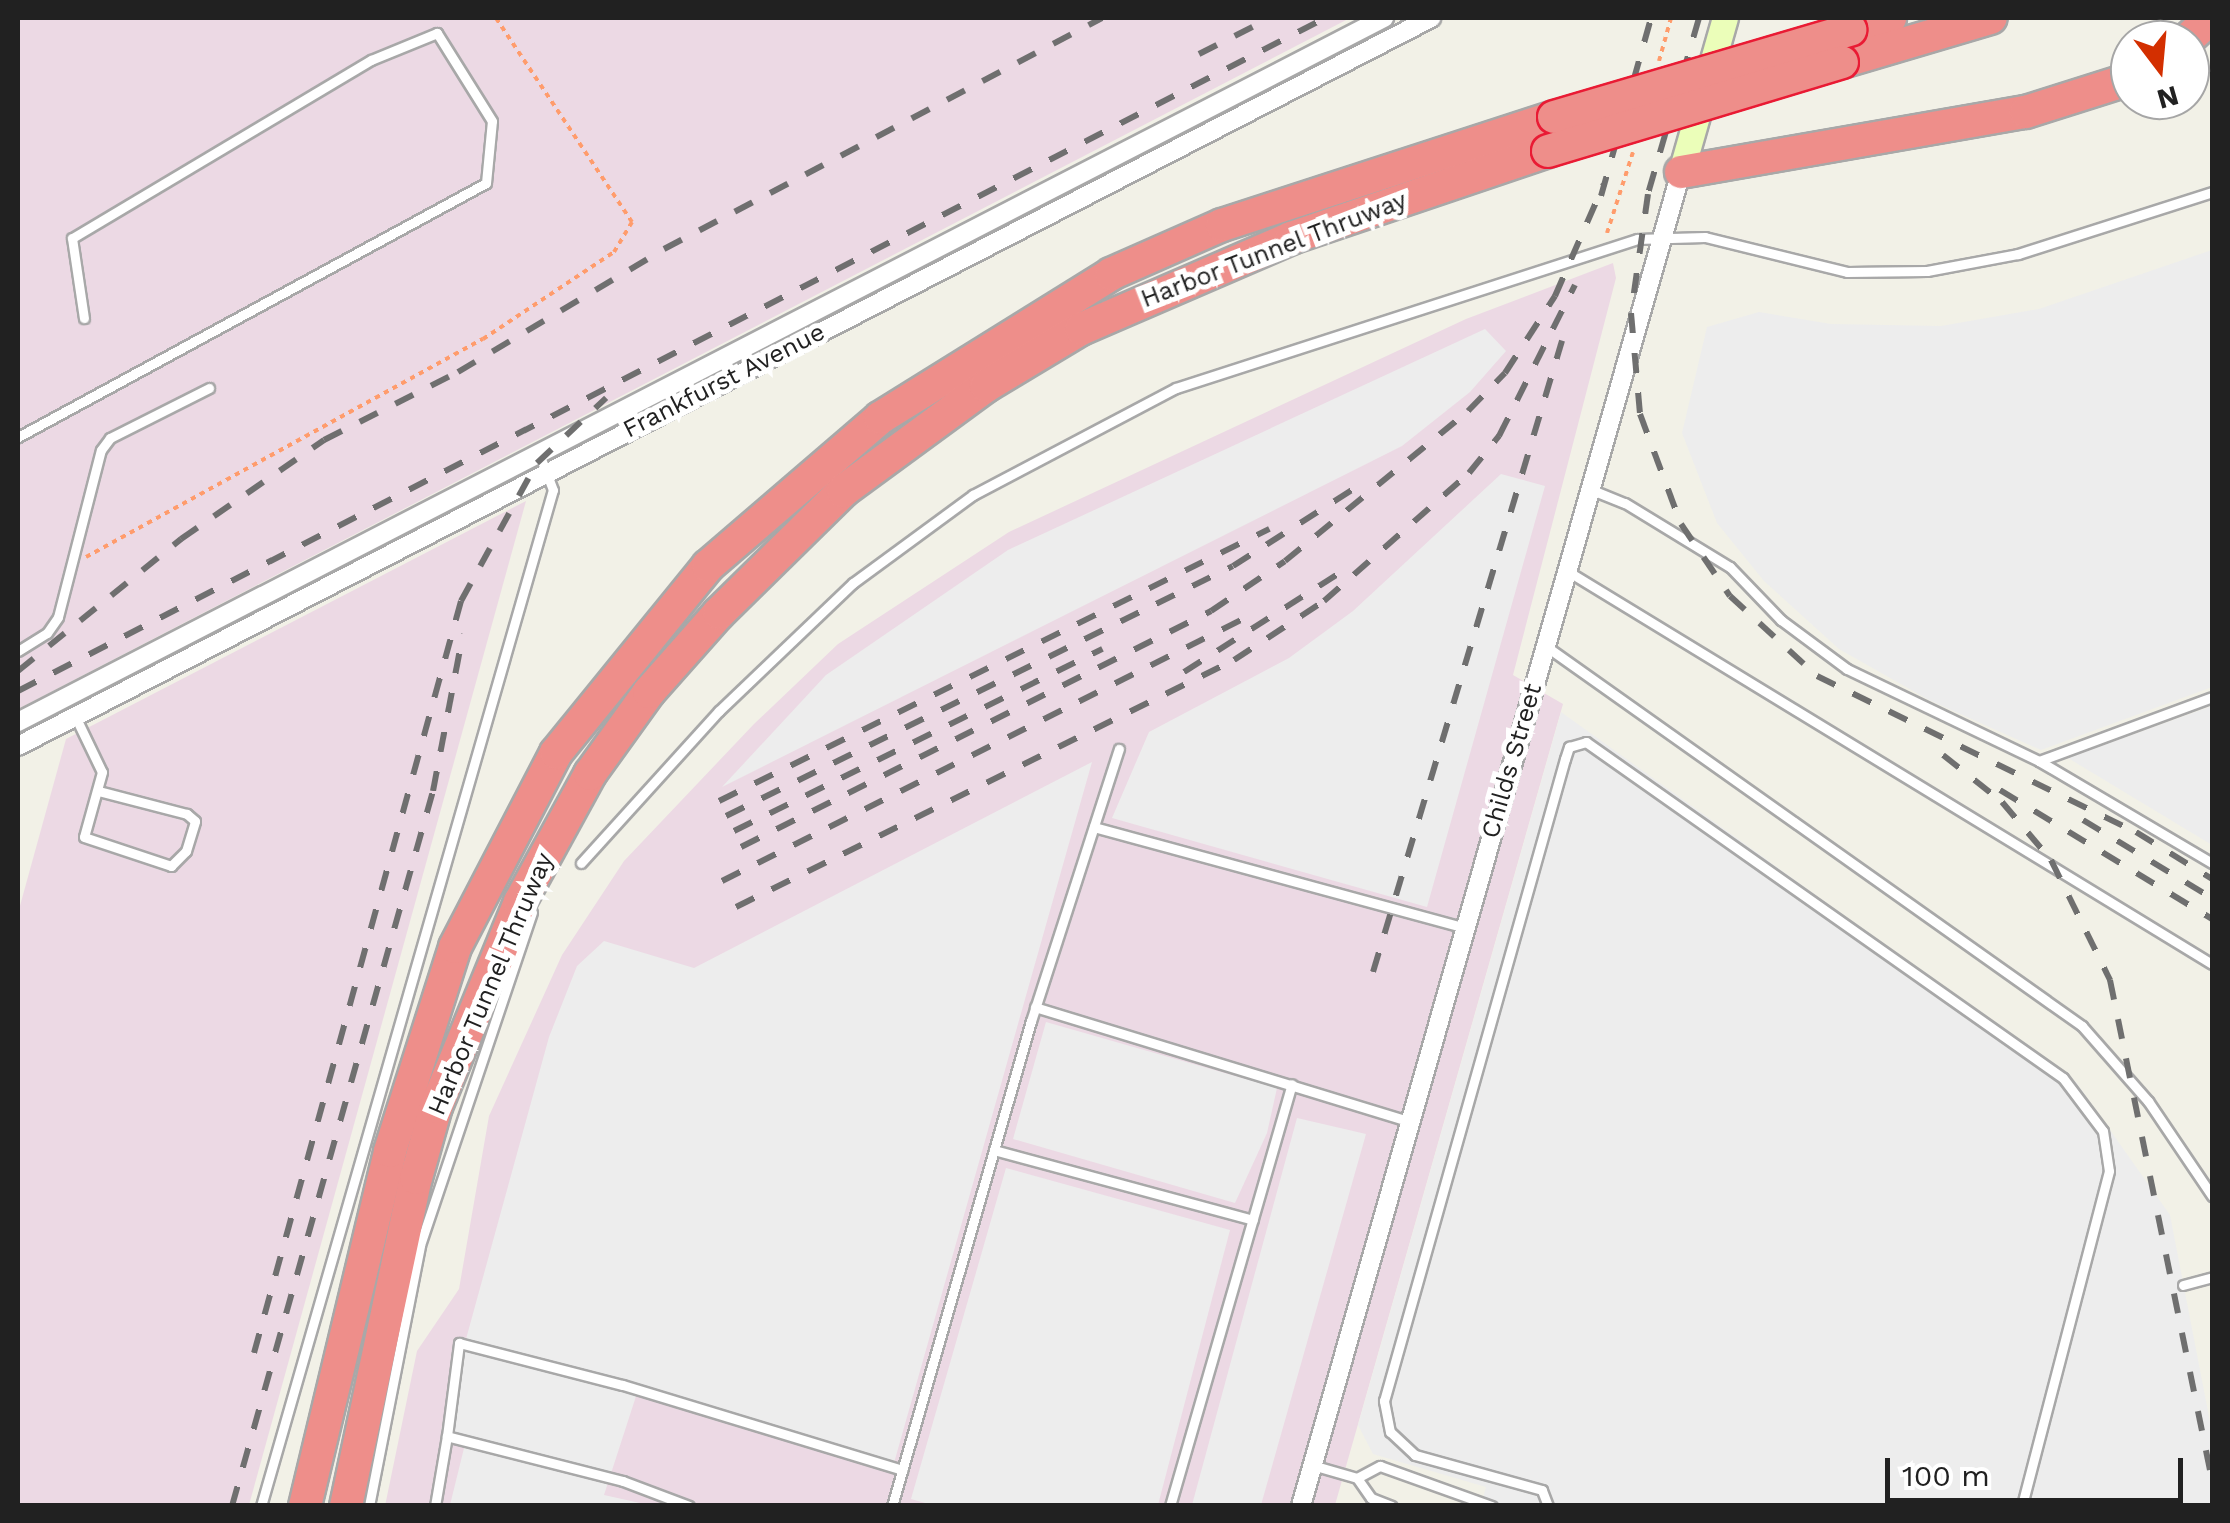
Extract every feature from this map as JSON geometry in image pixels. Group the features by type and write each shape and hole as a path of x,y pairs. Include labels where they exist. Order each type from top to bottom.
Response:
{"highway":[{"name":"Harbor Tunnel Thruway","path":"346,1506 400,1174 442,980 540,779 636,649 708,566 786,492 952,370 1111,274 1222,225 1554,117 1890,18"},
{"name":"Harbor Tunnel Thruway","path":"305,1506 400,1174 550,843 649,692 784,543 908,440 1082,329 1193,277 1548,151 1991,18"},
{"path":"1682,172 2026,112 2110,85"}],"main road":[{"name":"Childs Street","path":"1682,172 1725,18"}],"street":[{"name":"Frankfurst Avenue","path":"18,746 543,462 1384,18"},
{"name":"Frankfurst Avenue","path":"18,722 1431,18"},
{"name":"Childs Street","path":"1300,1506 1682,172"}],"lane":[{"path":"18,437 486,184 492,121 438,33 371,60 72,238 84,318"},
{"path":"581,863 789,639 912,537 1015,470 1106,420 1246,362 1584,253 1664,236 1705,237 1847,272 1927,272 2018,254 2212,192"},
{"path":"18,651 46,633 58,617 68,568 110,438 209,388"},
{"path":"368,1506 400,1174 553,490 543,462"},
{"path":"1592,490 1626,502 1730,567 1780,620 1847,669 2038,761 2212,863"},
{"path":"1569,572 2212,964"},
{"path":"1544,646 2082,1026 2148,1101 2212,1196"},
{"path":"2038,761 2212,697"},
{"path":"75,716 102,772 84,837 96,846 170,866 186,850 195,821 187,814 98,791"},
{"path":"1548,1506 1542,1490 1415,1454 1390,1432 1384,1401 1565,759 1569,747 1586,742 2063,1078 2103,1132 2109,1172 2022,1506"},
{"path":"892,1506 1036,1007 1120,749"},
{"path":"1094,827 1465,928"},
{"path":"1036,1007 1409,1122"},
{"path":"1170,1506 1292,1084"},
{"path":"994,1150 1253,1220"},
{"path":"261,1506 400,1174"},
{"path":"2183,1285 2212,1277"},
{"path":"435,1506 459,1343 902,1470"},
{"path":"447,1436 623,1481 688,1506"},
{"path":"1312,1465 1357,1478 1371,1498 1392,1506"},
{"path":"1357,1478 1380,1466 1492,1506"}],"path":[{"path":"68,568 483,339 614,252 632,222 496,18"}],"shaded area":[{"path":"18,18 1350,18 18,709"},
{"path":"2212,250 2212,687 2041,750 1929,700 1839,649 1764,581 1717,523 1682,433 1707,327 1759,312 1831,324 1941,326 2039,309"},
{"path":"1613,263 1616,278 1513,675 1563,704 1335,1505 385,1506 417,1351 459,1289 489,1116 562,955 624,861 754,724 838,644 1009,532 1466,319"},
{"path":"1485,329 1506,351 1470,392 1402,446 722,787 826,675 1008,550"},
{"path":"1501,474 1545,486 1427,907 1112,818 1149,732 1289,658 1353,611"},
{"path":"526,501 249,1505 18,1506 18,913 66,739"},
{"path":"2212,706 2212,845 2068,758"},
{"path":"1561,712 2076,1082 2170,1215 2212,1432 2212,1505 1481,1505 1486,1487 1373,1454 1358,1425"},
{"path":"1092,762 894,1463 639,1387 604,1495 649,1505 450,1505 467,1436 441,1430 549,1037 577,966 604,941 694,968"},
{"path":"1046,1022 1277,1088 1267,1133 1235,1203 1013,1139"},
{"path":"1297,1118 1366,1134 1261,1505 1192,1505"},
{"path":"1006,1168 1230,1230 1158,1505 936,1506 911,1499"}],"railway":[{"path":"18,671 181,539 324,440 458,372 664,249 1102,18"},
{"path":"1199,54 1270,18"},
{"path":"18,691 1325,18"},
{"path":"1601,196 1651,18"},
{"path":"1699,18 1648,194 1631,313 1640,414 1681,524 1730,596 1817,676 2136,832 2212,879"},
{"path":"741,847 1211,611 1285,561 1468,411 1505,373 1555,296 1604,184"},
{"path":"736,907 1234,660 1324,601 1469,473 1499,436 1575,285"},
{"path":"1373,972 1562,341"},
{"path":"254,1353 461,601 537,463 606,398"},
{"path":"726,816 1233,566 1358,486"},
{"path":"719,801 1269,529"},
{"path":"1184,672 1344,570"},
{"path":"722,881 1245,618"},
{"path":"232,1506 433,791 463,634"},
{"path":"734,831 1102,649"},
{"path":"1943,755 2002,802 2051,860 2110,980 2212,1480"},
{"path":"2000,790 2212,919"},
{"path":"2083,820 2212,898"}]}
